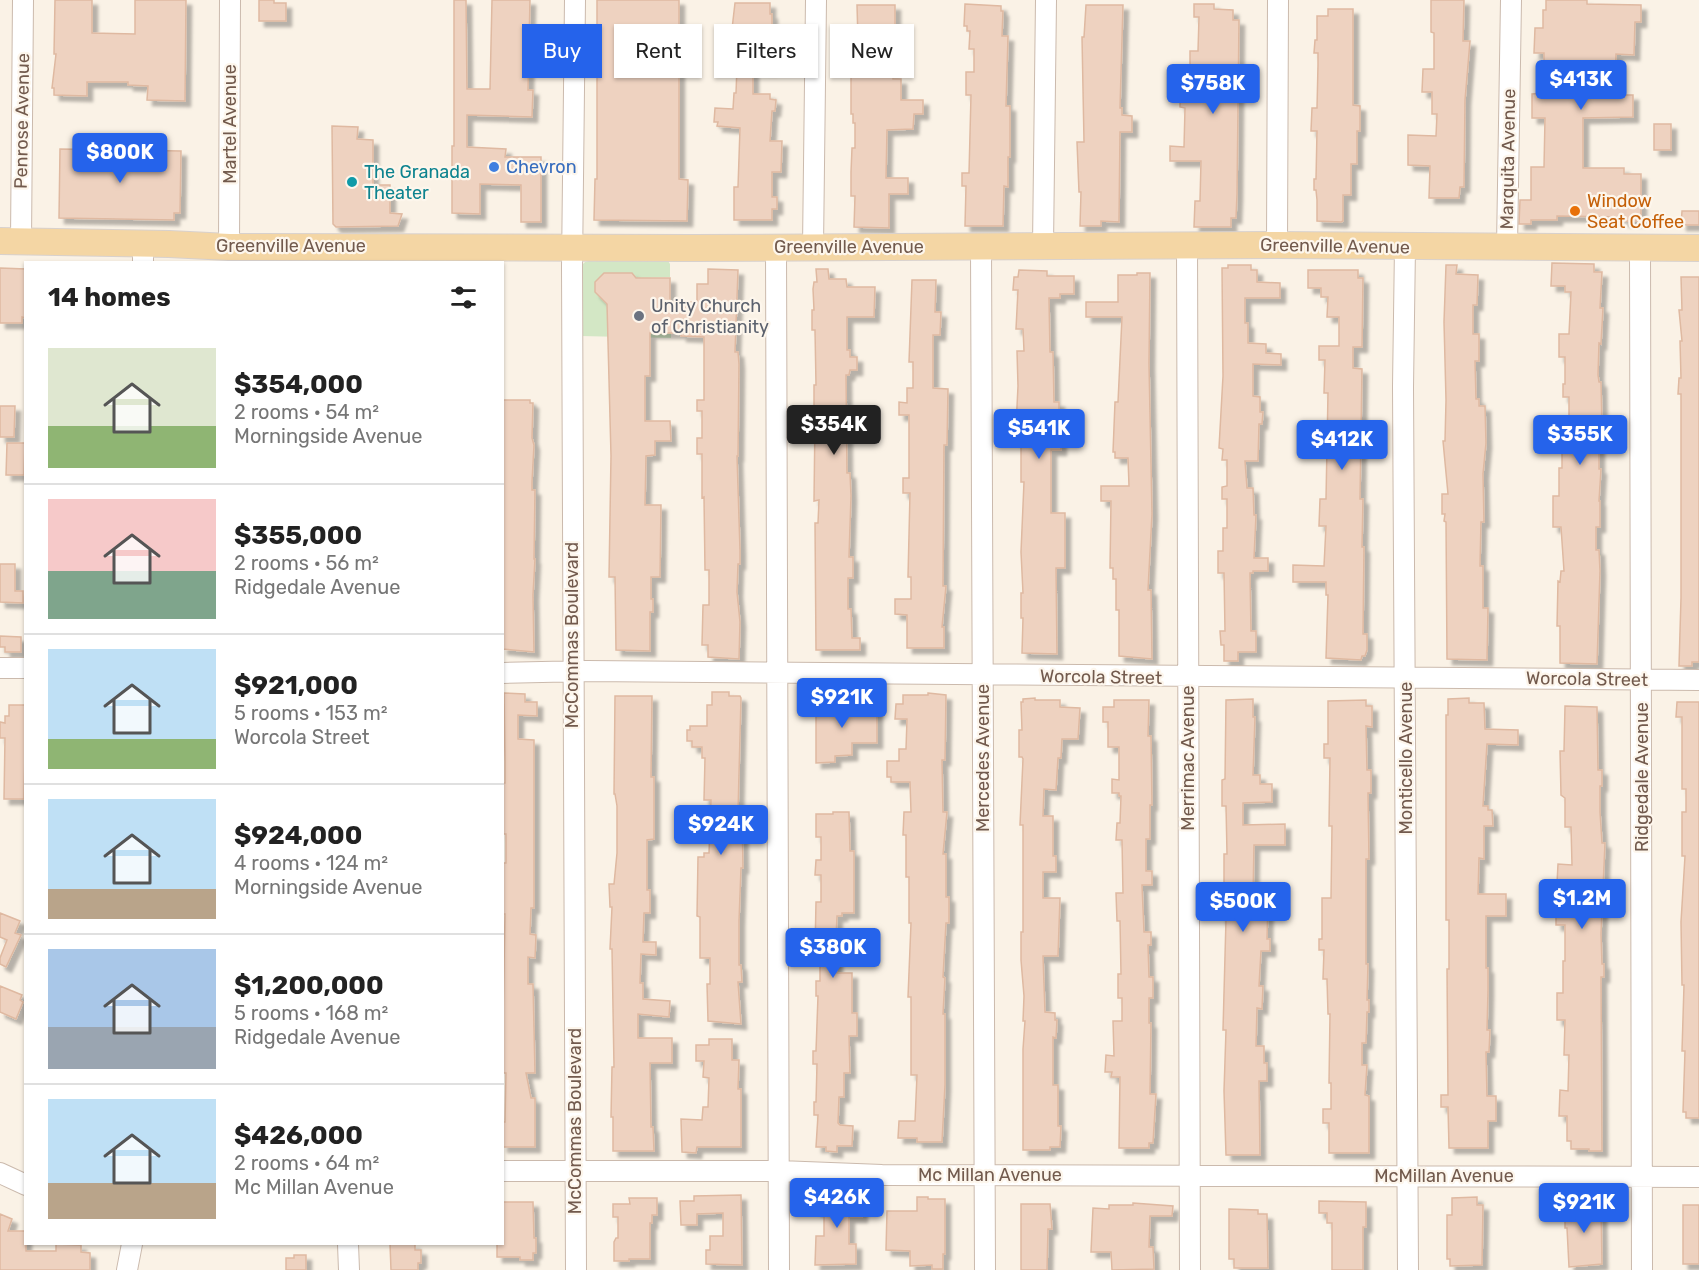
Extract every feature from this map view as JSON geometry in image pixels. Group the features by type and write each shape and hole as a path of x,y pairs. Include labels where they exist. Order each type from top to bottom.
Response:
{"main road":[{"name":"Greenville Avenue","path":"10,241 143,253 229,247 348,254 573,248 1187,245 1699,248"}],"street":[{"name":"Penrose Avenue","path":"10,241 23,0"},
{"name":"Martel Avenue","path":"229,247 230,0"},
{"name":"McCommas Boulevard","path":"575,0 572,267 572,672 576,1270"},
{"path":"813,247 816,0"},
{"path":"1043,246 1046,0"},
{"path":"1277,245 1278,0"},
{"name":"Marquita Avenue","path":"1507,247 1511,0"},
{"name":"Merrimac Avenue","path":"1187,245 1190,1270"},
{"name":"Monticello Avenue","path":"1405,246 1403,399 1408,1270"},
{"name":"Mercedes Avenue","path":"981,247 986,1270"},
{"path":"776,248 779,1270"},
{"name":"Ridgedale Avenue","path":"1640,248 1642,1270"},
{"path":"0,668 24,668"},
{"name":"Worcola Street","path":"504,673 1699,680"},
{"path":"0,1166 24,1167"},
{"name":"Mc Millan Avenue","path":"504,1171 779,1171 882,1175 1190,1174"},
{"path":"0,1173 24,1184"},
{"name":"McMillan Avenue","path":"1190,1174 1699,1177"},
{"path":"127,1270 132,1245"},
{"path":"348,1245 348,1270"}],"green space":[{"path":"592,260 668,261 670,277 636,278 604,273 595,282 595,292 602,299 607,299 608,332 671,333 671,338 580,336 581,266"}],"building":[{"path":"55,0 92,0 92,33 135,34 135,0 186,0 185,101 147,100 148,86 128,85 128,82 87,82 87,96 54,95 54,88 52,88 56,54 54,54"},
{"path":"259,0 286,3 286,21 259,21"},
{"path":"454,0 466,0 467,89 490,89 492,0 530,0 529,24 522,24 522,78 528,78 528,90 533,90 532,117 467,115 467,147 506,149 505,157 541,157 541,222 521,222 521,185 480,184 480,214 452,213 452,146 454,146"},
{"path":"597,0 679,0 679,24 614,24 614,78 679,78 679,179 688,180 687,221 594,220 595,179 597,179 597,78 602,78 602,24 597,24"},
{"path":"1431,0 1464,0 1463,41 1470,41 1465,100 1464,187 1460,187 1459,198 1429,198 1430,166 1408,165 1408,135 1436,136 1437,114 1432,114 1432,92 1422,92 1423,69 1434,69"},
{"path":"1546,0 1587,0 1587,4 1641,5 1641,22 1635,22 1634,55 1616,54 1615,95 1633,95 1633,117 1583,118 1583,168 1624,168 1624,174 1641,174 1641,221 1623,221 1623,217 1557,216 1557,220 1531,220 1531,224 1519,224 1520,200 1531,200 1531,167 1544,167 1545,118 1532,118 1532,94 1544,93 1544,53 1534,53 1535,28 1543,28 1543,10 1546,10"},
{"path":"735,3 770,3 772,24 733,24"},
{"path":"965,4 1001,6 1001,11 1003,11 1002,36 1008,36 1006,106 1010,106 1010,157 1008,157 1008,187 1004,186 1003,226 965,226 966,186 962,186 962,173 969,173 971,95 966,95 966,72 974,72 974,49 969,49 970,31 967,31 967,26 964,26"},
{"path":"1194,4 1214,4 1214,9 1233,10 1233,20 1239,20 1237,194 1236,218 1231,218 1231,227 1194,227 1195,201 1200,201 1201,161 1170,161 1170,146 1184,147 1185,108 1180,107 1181,69 1190,69 1190,51 1198,51 1199,17 1194,17"},
{"path":"857,5 895,5 895,24 858,24"},
{"path":"1086,5 1123,5 1120,108 1122,108 1122,115 1132,116 1132,132 1120,132 1119,222 1101,221 1101,226 1080,226 1081,192 1079,192 1077,142 1084,142 1082,37 1084,37"},
{"path":"1328,9 1353,9 1353,105 1360,106 1357,164 1351,164 1351,195 1343,195 1343,221 1341,222 1317,221 1317,200 1316,190 1314,190 1317,131 1311,131 1312,108 1317,108 1318,53 1314,53 1315,40 1317,40 1317,16 1328,16"},
{"path":"737,78 753,78 753,94 770,94 770,99 776,100 775,111 772,111 770,141 782,141 781,172 772,172 772,197 777,197 777,209 772,209 772,220 734,220 734,187 738,187 740,128 717,126 718,122 714,122 715,108 733,109 734,93 736,93"},
{"path":"851,78 901,79 901,100 923,100 923,114 914,114 913,129 887,130 886,178 908,178 908,194 889,194 889,228 854,227 855,196 851,196 851,172 852,148 855,148 855,123 853,123 853,114 851,114"},
{"path":"1654,124 1671,124 1671,150 1654,150"},
{"name":"The Granada Theater","path":"332,126 358,127 357,139 373,140 373,185 390,185 390,213 402,214 398,226 336,227 333,224"},
{"path":"60,149 181,151 180,213 174,213 174,220 59,218"},
{"path":"1682,211 1699,211 1699,225 1681,225"},
{"path":"1552,263 1594,264 1594,272 1602,272 1600,308 1603,308 1598,375 1599,382 1601,382 1602,429 1599,429 1600,527 1596,527 1596,550 1599,550 1600,571 1597,664 1560,663 1560,626 1557,626 1558,581 1560,582 1561,571 1564,571 1561,527 1553,527 1553,496 1559,496 1562,438 1569,438 1569,397 1563,397 1565,357 1559,357 1559,334 1569,334 1571,292 1565,292 1565,286 1551,286"},
{"path":"1228,265 1251,265 1251,270 1257,270 1257,282 1280,283 1280,298 1245,298 1248,343 1266,344 1266,353 1281,354 1281,365 1253,364 1253,396 1260,397 1260,412 1263,412 1262,424 1259,424 1258,461 1245,461 1247,488 1253,488 1254,515 1256,515 1254,558 1268,558 1268,571 1250,573 1251,631 1256,631 1256,652 1238,652 1238,661 1224,661 1224,645 1221,645 1220,631 1225,631 1224,573 1218,573 1218,551 1223,551 1223,528 1227,528 1227,499 1222,499 1222,487 1227,486 1227,460 1222,460 1223,449 1219,448 1223,376 1222,268 1228,268"},
{"path":"1446,265 1457,265 1456,274 1478,275 1477,305 1473,305 1473,334 1479,334 1479,361 1475,361 1476,399 1479,399 1479,406 1485,406 1484,522 1481,522 1480,566 1483,566 1483,608 1488,608 1487,660 1447,659 1446,522 1444,521 1445,514 1442,514 1442,494 1448,494 1443,441 1445,441 1446,400 1444,322"},
{"path":"0,268 24,269 22,323 0,323"},
{"path":"708,269 738,270 735,352 738,352 739,364 737,456 740,564 738,564 737,592 740,622 739,659 708,657 708,645 702,645 703,605 709,605 709,570 705,570 702,454 697,454 697,438 702,438 702,411 697,411 697,400 704,400 704,337 681,336 681,333 650,333 650,376 645,376 645,421 670,421 671,441 655,441 655,455 646,456 645,505 661,505 660,577 651,577 653,612 650,612 650,651 616,650 615,577 609,577 611,456 607,304 595,292 595,282 604,273 632,273 636,278 670,278 670,302 697,302 697,284 708,284"},
{"path":"816,269 828,269 829,279 846,279 847,287 875,287 874,317 847,317 847,350 850,350 850,357 857,357 857,370 850,370 849,375 846,375 847,473 850,473 851,496 849,557 853,557 853,578 848,578 848,609 851,609 852,638 860,638 860,650 816,650 815,523 818,523 819,500 814,501 814,385 816,385 815,330 812,330 812,310 814,310 814,282 817,282"},
{"path":"1019,270 1047,271 1047,276 1074,276 1074,294 1060,294 1060,298 1049,298 1054,402 1059,402 1059,415 1055,415 1055,437 1061,437 1061,450 1051,450 1051,513 1065,513 1065,568 1056,568 1057,654 1022,653 1021,552 1024,482 1021,482 1021,441 1016,441 1016,427 1017,351 1024,351 1023,329 1016,329 1018,290 1013,290 1014,277 1018,277"},
{"path":"1308,270 1358,270 1358,278 1363,278 1362,347 1353,347 1353,368 1362,369 1360,499 1363,499 1363,634 1367,634 1367,650 1361,660 1326,658 1328,595 1326,595 1326,582 1293,582 1293,565 1324,566 1326,526 1319,526 1320,499 1326,499 1328,393 1324,393 1325,360 1319,360 1319,346 1339,346 1339,317 1327,317 1328,297 1321,297 1321,288 1308,288"},
{"path":"1137,273 1150,273 1152,514 1148,590 1151,590 1152,659 1119,656 1116,579 1113,579 1113,568 1110,568 1111,501 1101,501 1101,486 1129,486 1128,458 1115,458 1115,452 1113,452 1122,317 1086,317 1086,302 1118,302 1118,275 1137,275"},
{"path":"1681,277 1699,277 1699,662 1692,662 1692,666 1679,666 1681,394 1678,394 1679,378 1681,378 1680,341 1682,341 1679,310 1682,310"},
{"path":"912,280 936,280 935,312 941,312 940,335 933,335 933,388 948,389 947,445 944,445 943,586 946,586 942,627 944,627 944,648 907,648 907,615 895,614 895,599 911,599 911,577 908,577 910,493 903,493 903,478 909,478 909,415 899,415 899,402 907,403 907,388 913,388 913,362 909,362"},
{"path":"504,400 530,400 530,403 533,403 534,652 504,649"},
{"path":"0,406 15,406 14,437 0,437"},
{"path":"7,443 24,443 24,475 6,475"},
{"path":"0,564 15,564 15,591 23,591 23,603 0,602"},
{"path":"0,636 21,637 21,652 5,652 5,647 0,647"},
{"path":"712,692 729,692 729,696 740,696 741,698 738,812 742,812 743,868 741,868 739,965 741,965 742,982 738,982 741,1024 708,1021 707,984 710,984 710,958 700,958 700,917 697,916 698,857 704,857 704,853 709,853 711,800 704,800 705,758 702,758 702,747 692,747 692,741 687,741 687,730 690,730 690,726 707,726 707,705 712,705"},
{"path":"504,693 525,694 525,702 537,702 537,716 518,715 518,739 534,740 534,908 531,908 530,934 536,935 535,958 528,957 528,984 533,984 535,1073 526,1073 531,1098 535,1098 535,1147 504,1147"},
{"path":"928,693 946,695 945,760 942,760 943,812 947,812 943,854 946,854 946,897 949,897 949,923 946,923 943,977 945,978 943,1014 945,1014 945,1085 942,1142 917,1142 917,1138 898,1138 899,1121 915,1121 917,1075 911,1075 911,997 908,997 911,923 909,923 909,877 906,877 906,835 903,835 904,812 911,812 910,782 891,782 891,777 887,777 887,761 899,761 899,749 906,749 907,719 895,719 896,704 903,704 903,695 928,695"},
{"path":"615,696 652,696 651,777 654,777 654,839 647,840 647,890 650,890 650,913 644,913 643,942 656,942 656,955 641,954 640,983 643,983 643,999 670,1001 669,1017 638,1014 638,1038 672,1038 672,1063 650,1063 651,1127 653,1127 654,1151 613,1151 613,1117 611,1117 612,1067 614,1067 612,949 610,949 612,907 610,907 609,884 614,884 617,853 617,806 614,794"},
{"path":"1035,698 1035,700 1060,700 1060,707 1080,708 1078,739 1062,739 1056,790 1044,789 1043,816 1053,816 1053,856 1056,856 1056,872 1043,872 1043,898 1060,898 1058,956 1043,956 1045,1012 1055,1013 1055,1020 1057,1020 1056,1038 1053,1037 1053,1085 1058,1085 1058,1126 1061,1126 1060,1147 1050,1147 1050,1150 1023,1150 1025,1021 1023,1021 1024,996 1021,960 1023,825 1020,825 1023,759 1019,757 1019,730 1022,730 1021,702 1023,699"},
{"path":"1469,698 1469,703 1484,703 1485,729 1518,730 1518,745 1487,744 1483,806 1488,806 1488,810 1492,810 1493,826 1484,826 1484,859 1479,858 1478,894 1506,894 1506,916 1486,916 1487,1030 1490,1030 1489,1052 1486,1052 1487,1096 1496,1096 1496,1121 1488,1121 1488,1148 1449,1148 1448,1107 1441,1107 1441,1095 1448,1095 1449,920 1446,920 1446,715 1448,715 1448,699"},
{"path":"816,699 848,701 847,709 877,709 877,743 852,743 852,755 835,756 835,762 816,763"},
{"path":"1253,699 1253,717 1255,717 1253,775 1260,775 1260,784 1272,784 1272,802 1243,803 1243,825 1285,824 1285,845 1254,845 1253,897 1254,900 1268,900 1267,939 1270,939 1270,951 1261,951 1259,986 1263,986 1262,1009 1257,1008 1256,1046 1264,1046 1264,1063 1267,1063 1267,1081 1259,1081 1260,1155 1226,1155 1224,1091 1226,1030 1223,1030 1226,919 1221,919 1222,897 1224,897 1224,854 1227,854 1226,806 1222,806 1222,780 1225,779 1226,700"},
{"path":"1114,700 1149,700 1148,736 1151,736 1152,805 1150,805 1150,839 1146,839 1146,871 1152,871 1152,885 1142,885 1144,932 1151,932 1151,945 1148,945 1149,977 1153,977 1153,998 1149,998 1150,1094 1156,1094 1153,1143 1149,1143 1149,1148 1119,1148 1120,1077 1111,1077 1112,1072 1105,1072 1106,1055 1114,1056 1113,1021 1122,1021 1122,998 1118,998 1118,974 1121,974 1120,921 1117,921 1116,893 1123,893 1122,840 1116,840 1117,823 1120,823 1121,796 1119,793 1112,793 1112,779 1119,780 1119,747 1108,747 1108,722 1103,722 1103,707 1114,707"},
{"path":"1366,700 1366,706 1372,706 1372,727 1366,726 1367,770 1371,770 1371,793 1368,793 1369,859 1366,859 1366,964 1368,964 1369,1012 1367,1012 1366,1043 1362,1043 1362,1065 1367,1065 1365,1095 1369,1096 1369,1153 1329,1153 1329,1123 1323,1123 1323,1109 1331,1109 1330,1014 1328,1014 1327,979 1323,979 1324,950 1319,950 1319,939 1322,939 1322,898 1331,898 1330,758 1324,758 1324,744 1328,744 1328,701"},
{"path":"1677,702 1699,702 1699,1118 1686,1118 1686,1112 1683,1112 1685,1051 1682,1051 1684,985 1682,985 1681,922 1685,856 1682,856 1682,812 1686,812 1686,789 1682,789 1682,717 1676,717"},
{"path":"9,705 24,705 24,799 4,799 5,738 0,738 0,722 5,723 5,716 9,716"},
{"path":"1565,706 1597,707 1598,770 1602,770 1600,812 1602,843 1605,843 1601,934 1602,964 1604,964 1604,977 1601,977 1602,1151 1571,1149 1571,1141 1567,1141 1567,1116 1559,1116 1560,1090 1568,1091 1569,1055 1564,1055 1565,1020 1557,1020 1557,993 1563,993 1563,961 1565,961 1565,925 1556,925 1558,864 1572,865 1571,827 1565,827 1565,798 1561,795 1560,751 1564,751"},
{"path":"833,812 849,812 850,851 854,851 854,913 842,913 842,916 837,916 836,938 841,938 841,950 837,950 837,973 852,973 852,1013 857,1013 857,1036 849,1036 850,1073 844,1073 844,1097 839,1097 838,1123 853,1126 852,1146 837,1146 837,1152 826,1151 826,1147 816,1147 818,1115 814,1115 814,1102 816,1102 817,1064 813,1064 813,1051 816,1051 818,996 816,996 816,981 820,981 820,953 818,953 819,950 815,950 816,902 821,902 821,875 815,875 816,860 821,860 821,837 816,837 816,814 833,814"},
{"path":"0,913 20,921 15,933 21,935 6,967 0,964 7,940 0,937"},
{"path":"0,986 22,995 20,1000 23,1002 16,1019 0,1012"},
{"path":"709,1039 732,1039 732,1060 739,1060 741,1147 697,1147 696,1153 682,1152 681,1119 702,1120 703,1107 708,1107 709,1078 703,1077 704,1061 696,1061 696,1045 709,1045"},
{"path":"846,1193 862,1193 862,1217 849,1217 849,1244 856,1244 856,1264 815,1265 816,1236 824,1236 824,1211 816,1211 816,1196 846,1196"},
{"path":"741,1195 742,1265 706,1264 706,1250 710,1250 710,1236 723,1236 723,1213 697,1214 697,1225 681,1225 680,1201 694,1201 694,1196"},
{"path":"917,1197 945,1199 943,1269 932,1269 932,1265 910,1266 910,1251 886,1250 887,1211 917,1211"},
{"path":"1477,1197 1477,1205 1483,1205 1482,1265 1450,1266 1450,1259 1447,1259 1447,1215 1452,1215 1452,1198"},
{"path":"629,1198 657,1198 657,1215 652,1215 652,1223 650,1223 650,1259 614,1261 614,1242 618,1238 618,1217 613,1217 613,1204 630,1204"},
{"path":"1319,1201 1366,1202 1366,1227 1363,1227 1363,1270 1332,1270 1332,1223 1327,1223 1327,1213 1319,1213"},
{"path":"504,1202 533,1202 536,1253 533,1253 533,1260 520,1260 520,1257 497,1257 497,1245 504,1245"},
{"path":"1133,1203 1173,1206 1172,1216 1150,1216 1149,1247 1153,1247 1154,1269 1112,1270 1111,1252 1091,1252 1093,1208 1109,1209 1109,1205 1133,1205"},
{"path":"1565,1203 1601,1204 1602,1264 1569,1267"},
{"path":"1021,1204 1050,1204 1052,1229 1048,1229 1047,1270 1021,1270"},
{"path":"1683,1205 1699,1205 1699,1264 1683,1264"},
{"path":"1229,1209 1258,1210 1258,1214 1267,1214 1268,1268 1234,1268 1234,1259 1229,1259"},
{"path":"0,1214 12,1219 8,1231 24,1231 26,1251 56,1251 56,1245 81,1245 81,1252 90,1253 90,1270 0,1270"},
{"path":"390,1245 415,1245 415,1250 421,1250 421,1263 418,1263 418,1270 391,1270"},
{"path":"294,1255 306,1255 306,1270 286,1270 286,1258 294,1258"}],"place":[{"name":"Chevron","path":"494,167"},
{"name":"The Granada Theater","path":"352,182"},
{"name":"Window Seat Coffee","path":"1575,211"},
{"name":"Unity Church of Christianity","path":"639,316"}]}
